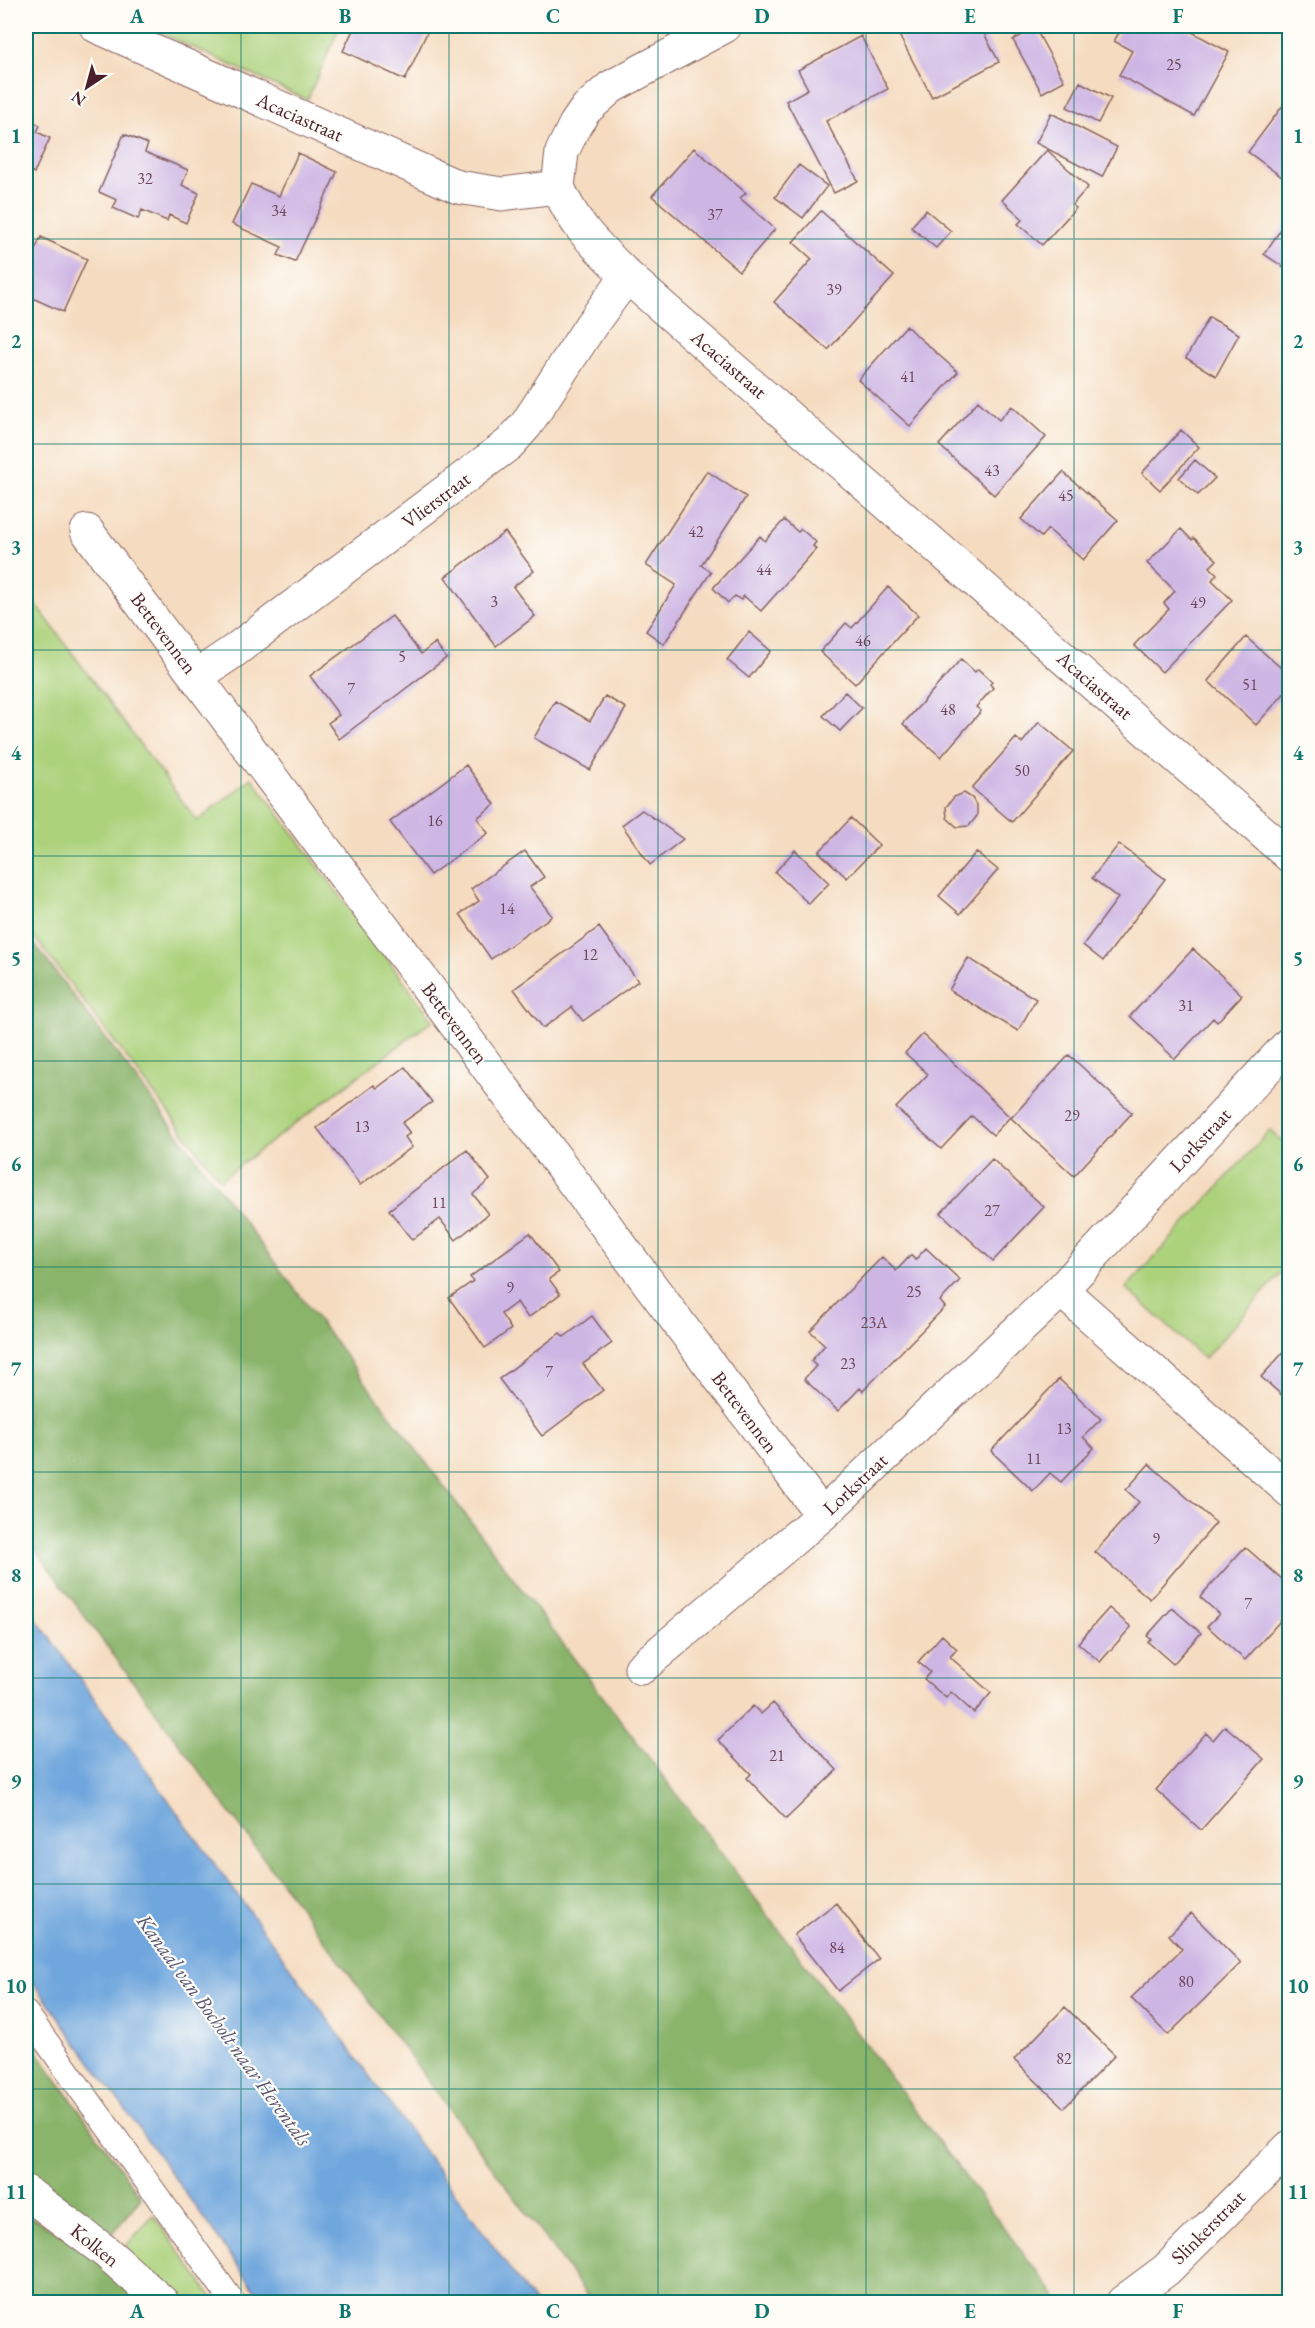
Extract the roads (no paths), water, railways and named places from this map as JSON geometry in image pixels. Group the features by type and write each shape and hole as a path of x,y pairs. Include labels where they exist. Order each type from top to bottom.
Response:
{"street":[{"name":"Acaciastraat","path":"96,26 458,187 502,194 558,187 567,211 586,235 627,276 726,360 1290,856"},
{"path":"558,187 562,152 575,125 586,109 611,87 725,26"},
{"name":"Vlierstraat","path":"196,676 234,651 509,444 526,425 591,325 627,276"},
{"name":"Bettevennen","path":"87,531 822,1515"},
{"name":"Lorkstraat","path":"641,1668 822,1515 1061,1290 1290,1043"},
{"path":"1061,1290 1290,1491"},
{"name":"Slinkerstraat","path":"1123,2302 1166,2270 1290,2147"},
{"name":"Kolken","path":"26,2192 106,2252 162,2302"}],"lane":[{"path":"26,2013 233,2302"}],"water":[{"name":"Kanaal van Bocholt naar Herentals","path":"26,1605 534,2302 264,2302 26,1972"}]}
